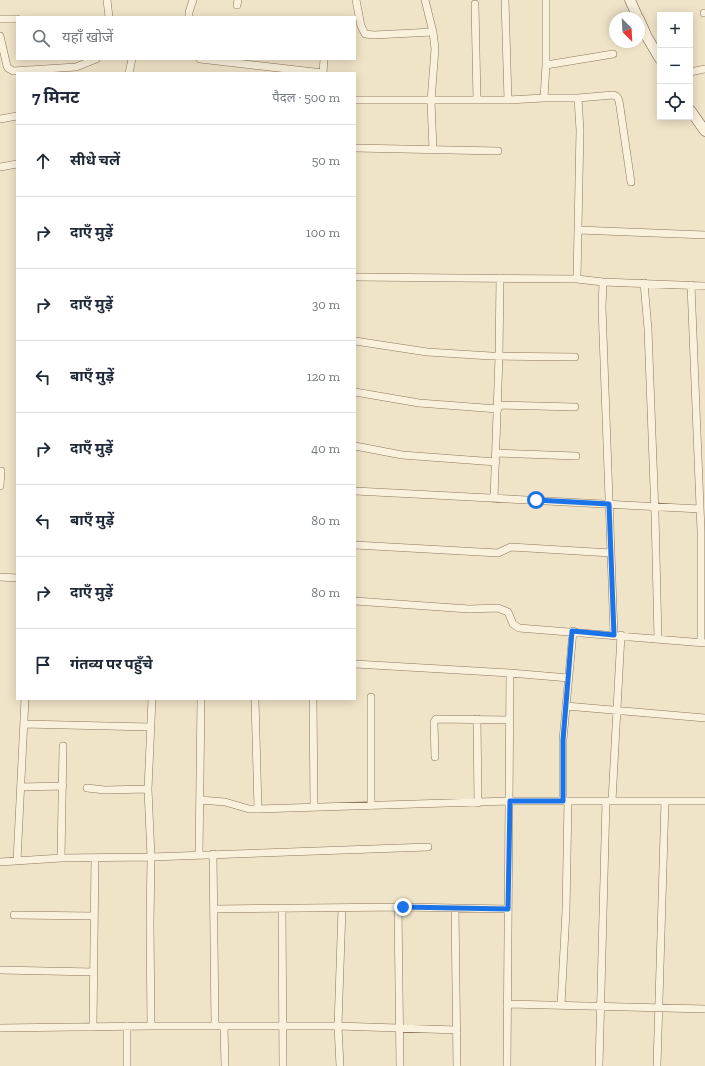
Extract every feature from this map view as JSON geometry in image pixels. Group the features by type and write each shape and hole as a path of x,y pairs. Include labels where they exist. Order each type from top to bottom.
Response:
{"street":[{"path":"107,0 109,16"},
{"path":"189,16 193,0"},
{"path":"356,0 361,26 365,34 374,35 434,32"},
{"path":"426,0 434,32 435,50 431,101 433,150"},
{"path":"505,0 508,100"},
{"path":"544,98 546,65 546,0"},
{"path":"630,0 636,12"},
{"path":"474,4 477,100"},
{"path":"0,19 16,19"},
{"path":"645,32 657,54"},
{"path":"0,36 3,61 8,68 13,71 76,67 94,60"},
{"path":"546,65 613,54"},
{"path":"129,72 132,60"},
{"path":"209,60 314,72"},
{"path":"323,72 324,60"},
{"path":"693,71 705,69"},
{"path":"356,100 508,100 578,98 612,94 618,98 631,182"},
{"path":"577,279 580,130 578,98"},
{"path":"693,114 705,131"},
{"path":"0,119 16,116"},
{"path":"356,148 498,151"},
{"path":"0,167 16,164"},
{"path":"578,230 705,235"},
{"path":"356,277 577,279 603,282 705,286"},
{"path":"494,499 498,407 500,278"},
{"path":"599,1066 600,1006 609,801 616,711 618,635 611,553 607,409 602,307 603,282"},
{"path":"644,284 648,328 655,507 658,638"},
{"path":"356,601 469,609 498,608 508,612 513,624 519,628 703,642 702,511 691,285"},
{"path":"356,341 427,352 499,356 575,357"},
{"path":"356,392 419,403 498,407 575,407"},
{"path":"356,446 402,455 496,462"},
{"path":"496,453 576,456"},
{"path":"0,486 2,471"},
{"path":"356,491 609,504 702,511"},
{"path":"356,545 498,553 511,547 611,553"},
{"path":"0,577 16,578"},
{"path":"561,1005 566,911 563,740 572,631"},
{"path":"356,664 569,678"},
{"path":"507,1066 510,673"},
{"path":"371,697 371,806"},
{"path":"17,861 25,700"},
{"path":"151,1026 151,857 148,789 152,700"},
{"path":"199,855 201,700"},
{"path":"255,700 258,809"},
{"path":"313,700 314,807"},
{"path":"566,706 705,718"},
{"path":"477,719 478,802"},
{"path":"435,757 435,720 510,720"},
{"path":"24,724 150,727"},
{"path":"61,858 63,746"},
{"path":"21,787 63,786"},
{"path":"87,788 105,790 148,789"},
{"path":"200,800 225,802 249,809 510,801 705,800"},
{"path":"657,1066 665,801"},
{"path":"0,862 61,858 151,857 428,847"},
{"path":"213,854 215,1026"},
{"path":"93,1027 95,858"},
{"path":"214,909 398,907 508,909"},
{"path":"398,907 400,1066"},
{"path":"282,908 283,1066"},
{"path":"340,1066 338,1026 342,908"},
{"path":"455,908 457,1066"},
{"path":"14,915 94,916"},
{"path":"0,970 94,972"},
{"path":"507,1004 705,1009"},
{"path":"127,1026 127,1066"},
{"path":"0,1028 127,1026 338,1026 457,1030"},
{"path":"224,1026 225,1066"}],"route":[{"path":"403,907 508,909 510,801 563,801 563,740 572,631 614,635 609,504 536,500"}]}
